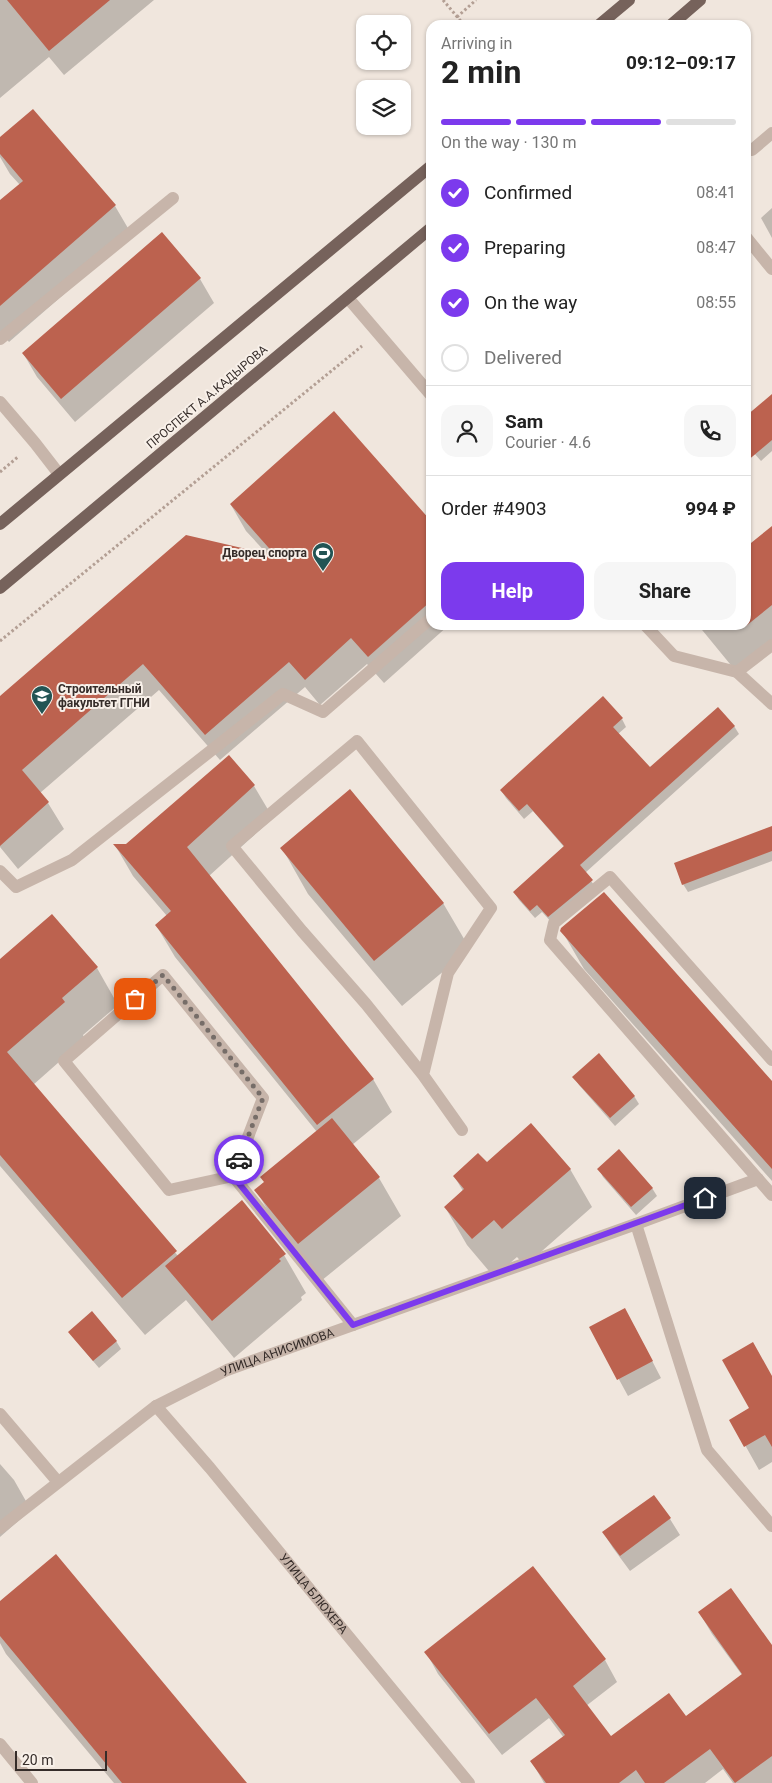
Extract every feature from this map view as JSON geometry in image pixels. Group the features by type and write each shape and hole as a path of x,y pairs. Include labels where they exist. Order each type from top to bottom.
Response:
{"main road":[{"path":"605,20 629,0"},
{"path":"677,20 700,0"},
{"path":"0,524 426,170"},
{"name":"ПРОСПЕКТ А.А.КАДЫРОВА","path":"0,588 426,232"}],"street":[{"path":"751,147 772,133"},
{"path":"0,339 173,198"},
{"path":"751,244 772,269"},
{"path":"348,298 426,389"},
{"path":"0,402 59,474"},
{"path":"0,871 16,887 72,860 282,694 323,712 426,622"},
{"path":"650,630 674,656 737,672 772,704"},
{"path":"737,672 772,645"},
{"path":"423,1075 448,973 492,908 357,741 232,846 302,931 366,1004 423,1075 462,1130"},
{"path":"772,1060 610,877 554,923 550,940 772,1195"},
{"path":"163,975 263,1098 233,1176 169,1190 64,1061 163,975"},
{"path":"233,1176 353,1325"},
{"name":"УЛИЦА АНИСИМОВА","path":"0,1528 156,1406 226,1370 758,1179"},
{"path":"636,1224 707,1450 772,1526"},
{"name":"УЛИЦА БЛЮХЕРА","path":"156,1406 469,1783"},
{"path":"0,1414 58,1482"},
{"path":"0,1744 32,1783"}],"path":[{"path":"443,0 460,20"},
{"path":"457,17 476,0"},
{"path":"0,642 378,333"}],"building":[{"path":"7,0 110,0 49,51"},
{"path":"33,109 116,205 0,306 0,200 23,181 0,154 0,137"},
{"path":"162,232 201,278 61,399 22,353"},
{"path":"772,394 772,440 751,458 751,412"},
{"path":"334,411 426,515 426,605 368,657 351,638 305,680 289,662 205,735 143,664 22,770 49,802 0,846 0,696 186,535 276,556 230,504"},
{"path":"772,526 772,605 751,622 751,543"},
{"path":"603,696 623,718 613,727 650,767 718,707 735,726 580,865 593,880 548,917 537,905 530,911 513,892 564,846 527,804 519,811 500,790"},
{"path":"229,755 255,785 187,847 374,1079 317,1125 155,925 171,911 113,844 126,844"},
{"path":"350,789 444,903 374,961 280,848"},
{"path":"772,826 772,851 682,885 674,863"},
{"path":"604,892 772,1081 772,1169 560,931 561,928"},
{"path":"52,914 98,967 62,998 65,1002 7,1052 177,1251 122,1298 0,1155 0,959"},
{"path":"599,1053 635,1096 610,1118 572,1077"},
{"path":"332,1118 380,1177 298,1244 254,1190 264,1182 260,1177"},
{"path":"531,1123 571,1169 502,1229 494,1220 472,1239 444,1207 464,1189 453,1176 478,1153 487,1162"},
{"path":"619,1149 653,1188 631,1207 597,1169"},
{"path":"242,1200 286,1254 279,1259 281,1261 212,1321 165,1266"},
{"path":"625,1308 653,1361 617,1380 589,1327"},
{"path":"92,1311 117,1341 93,1361 68,1332"},
{"path":"753,1342 772,1376 772,1447 765,1435 744,1447 729,1420 749,1408 722,1360"},
{"path":"654,1495 671,1518 620,1556 602,1532"},
{"path":"56,1554 247,1783 122,1783 0,1636 0,1601"},
{"path":"533,1566 606,1659 573,1686 611,1736 669,1693 686,1716 742,1674 698,1612 731,1588 772,1645 772,1756 735,1783 710,1749 664,1783 645,1783 636,1770 619,1783 546,1783 530,1761 565,1735 536,1698 489,1734 424,1652"}],"way so far":[{"path":"135,999 163,975 263,1098 239,1160"}],"place":[{"name":"Дворец спорта","path":"323,572"},
{"name":"Строительный факультет ГГНИ","path":"42,715"}],"route":[{"path":"239,1160 233,1176 353,1325 599,1238 705,1198"}]}
